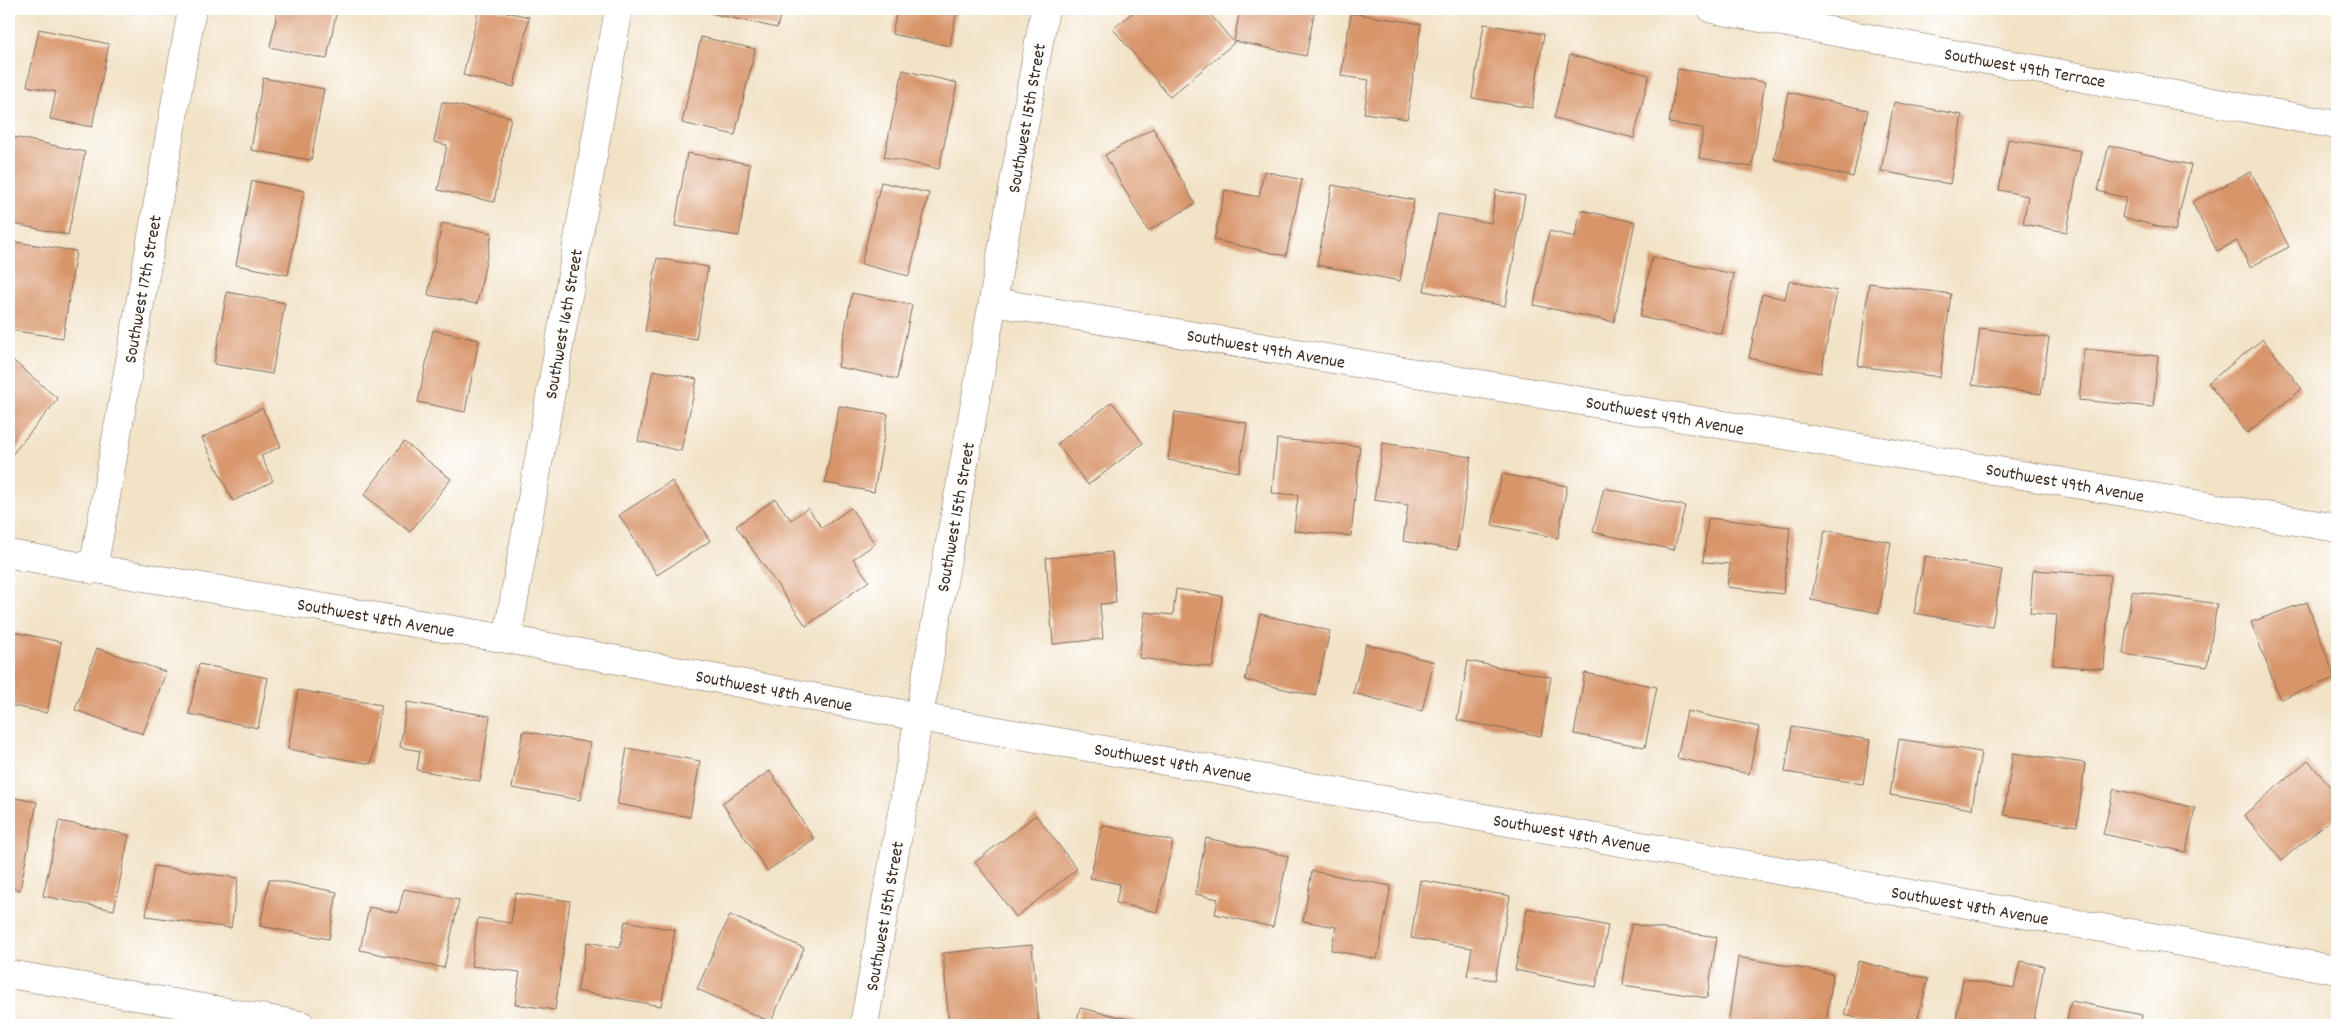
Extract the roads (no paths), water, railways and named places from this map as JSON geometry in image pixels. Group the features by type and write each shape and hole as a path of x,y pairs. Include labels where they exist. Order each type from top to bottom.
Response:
{"street":[{"name":"Southwest 17th Street","path":"93,570 192,9"},
{"name":"Southwest 16th Street","path":"507,639 619,9"},
{"name":"Southwest 15th Street","path":"864,1025 1045,9"},
{"name":"Southwest 49th Terrace","path":"1712,9 2337,124"},
{"name":"Southwest 49th Avenue","path":"993,302 2337,528"},
{"name":"Southwest 48th Avenue","path":"9,554 93,570 507,639 919,717 2337,970"},
{"path":"9,974 301,1025"}]}
